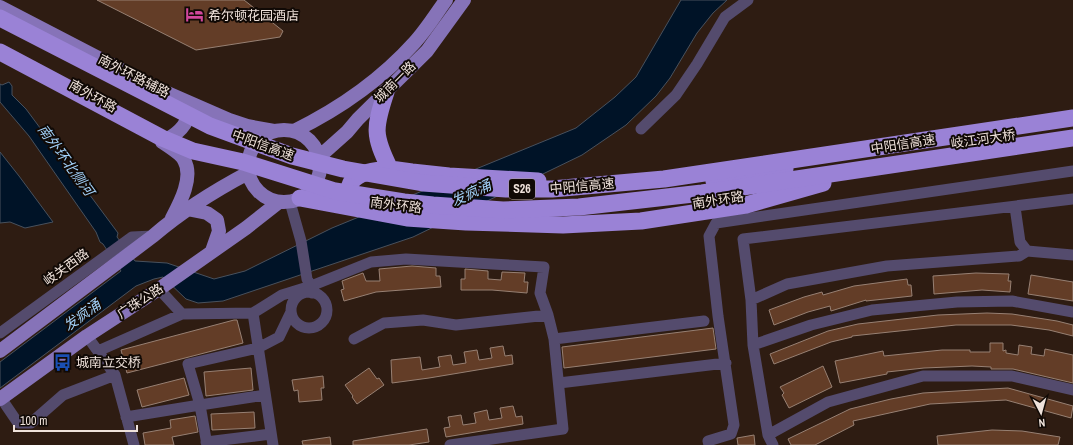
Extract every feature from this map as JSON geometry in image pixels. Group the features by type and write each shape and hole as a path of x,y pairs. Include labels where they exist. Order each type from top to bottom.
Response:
{"highway":[{"name":"中阳信高速","path":"0,18 210,126 292,156 343,169 423,183 506,189 552,189 664,179 1073,118"},
{"name":"南外环路","path":"0,26 201,129 271,157 327,173 408,189 490,196 548,197 622,193 714,181 822,163"},
{"name":"南外环路","path":"0,45 8,53 203,152 302,187 369,203 480,214 596,214 656,209 823,183"},
{"name":"中阳信高速","path":"8,53 162,138 193,151 243,162 336,191 433,205 503,210 579,207 702,192 1073,138"},
{"path":"386,92 378,116 376,135 381,151 390,169"},
{"name":"岐江河大桥","path":"822,163 1073,126"},
{"name":"岐江河大桥","path":"823,183 1073,144"},
{"path":"319,157 412,172 529,182 589,180 722,166 822,163"},
{"path":"362,209 355,204 349,195 349,187 351,182 361,174 390,169"},
{"path":"290,201 362,209 407,218 563,225 641,221 746,205 823,183"}],"main road":[{"name":"城南一路","path":"294,131 332,112 369,86 416,42 446,0"},
{"name":"城南一路","path":"319,157 347,132 358,119 427,51 464,0"},
{"name":"南外环路辅路","path":"0,7 158,89 235,122 274,131"},
{"path":"416,42 419,48 427,51"},
{"path":"0,60 162,142 186,152 248,173"},
{"path":"162,142 176,135 183,126 188,114 183,100"},
{"path":"274,131 294,131 306,137 314,146 319,157 320,169 317,181 310,191 290,201 268,199 259,192 252,183 248,173 250,152 256,143 264,136 274,131"},
{"path":"162,142 184,159 188,174 184,194 171,220"},
{"path":"0,351 129,246 153,236 171,220 214,191 248,173"},
{"name":"广珠公路","path":"1,399 86,336 159,289 246,228 290,201"},
{"path":"187,210 207,213 216,220 219,231 212,251"}],"street":[{"path":"641,129 676,95 697,64 725,17 748,0"},
{"path":"709,445 708,441 731,434 734,425 718,316 709,236 716,223 1073,171"},
{"path":"773,445 768,434 753,345 751,300 743,239 1073,199"},
{"path":"290,201 301,241 310,286 321,297 326,307 325,318 321,323 311,328 300,326 292,318 291,312 291,306 298,296 304,293 310,286"},
{"path":"1015,207 1020,242 1027,251"},
{"path":"751,300 787,284 887,266 1018,256 1027,251 1073,255"},
{"path":"98,351 182,314 253,313 282,295 310,286 371,262 406,259 544,267 540,293 548,315 554,339 563,429 450,445"},
{"name":"岐关西路","path":"0,333 109,261"},
{"path":"159,289 182,314"},
{"path":"753,345 811,325 872,310 957,302 1012,301 1073,312"},
{"path":"253,313 258,348 265,395 272,440 206,443 200,405 188,364 258,348 279,337 291,312"},
{"path":"354,339 384,323 423,320 456,325 548,315"},
{"path":"554,339 704,321"},
{"path":"86,336 115,375 134,445"},
{"path":"559,383 726,363"},
{"path":"1,399 18,424 31,423 63,394 115,375"},
{"path":"768,434 828,402 923,376 1012,376 1073,390"},
{"path":"126,417 265,395"}],"water":[{"name":"发疯涌","path":"681,0 727,0 713,13 697,33 670,78 656,96 626,125 582,155 413,237 223,301 198,303 186,299 163,277 136,286 0,388 0,362 121,271 103,244 100,242 96,232 29,136 0,102 0,84 2,85 9,82 12,86 12,95 26,109 118,233 117,237 135,261 167,263 214,279 245,271 332,228 576,128 615,97 636,77"},
{"path":"0,152 53,222 25,228 10,222 0,223"}],"building":[{"name":"希尔顿花园酒店","path":"97,0 244,0 283,31 280,37 196,50"},
{"path":"412,266 436,268 436,276 440,276 441,287 376,292 344,301 341,290 344,289 342,281 363,273 366,281 380,281 379,269"},
{"path":"465,269 488,271 488,279 501,280 502,272 525,273 524,282 528,282 527,293 492,290 461,290 461,279 465,279"},
{"path":"976,273 1009,274 1008,281 1011,281 1010,292 982,290 934,294 933,276"},
{"path":"1031,275 1073,282 1073,301 1028,294"},
{"path":"907,279 908,285 911,285 912,296 866,300 831,311 830,306 808,312 774,325 769,310 822,292 823,295 854,286"},
{"path":"987,313 1012,314 1073,325 1073,336 1049,330 1011,325 956,325 852,336 831,342 774,364 770,354 828,331 858,324 938,315"},
{"path":"237,320 243,343 127,373 121,350"},
{"path":"713,328 716,349 564,368 562,347"},
{"path":"990,343 1003,343 1003,351 1006,350 1006,353 1018,355 1019,345 1032,347 1031,354 1044,356 1045,349 1073,355 1073,383 1013,369 991,369 991,367 972,366 924,368 887,372 887,374 840,383 835,361 883,351 884,356 942,350 990,352"},
{"path":"503,346 505,356 512,355 513,364 392,383 391,360 420,357 422,370 440,367 438,357 451,355 453,365 466,363 464,352 477,350 479,360 492,358 490,348"},
{"path":"823,366 832,387 789,408 782,395 784,393 780,387"},
{"path":"251,368 253,390 206,396 204,372"},
{"path":"369,368 377,379 379,378 384,385 357,404 345,385"},
{"path":"323,376 324,388 321,388 322,400 299,402 298,390 294,391 292,380"},
{"path":"184,378 189,395 142,407 137,390"},
{"path":"1008,388 1073,406 1071,418 1006,400 930,404 853,421 854,425 815,445 791,445 788,439 850,409 891,399 923,393"},
{"path":"513,406 516,417 522,416 523,424 446,437 444,428 450,427 448,417 461,415 463,425 476,423 474,413 487,410 489,420 502,418 500,408"},
{"path":"254,412 255,428 212,430 211,414"},
{"path":"195,416 198,432 172,437 174,445 145,445 143,433 171,428 170,420"},
{"path":"427,429 429,442 409,445 353,445 353,441"},
{"path":"992,430 1022,431 1060,437 1058,445 938,445 937,436"},
{"path":"754,435 755,445 738,445 737,438"},
{"path":"330,437 331,445 303,445 302,441"}],"place":[{"name":"希尔顿花园酒店","path":"195,15"},
{"name":"城南立交桥","path":"63,362"}],"water label":[{"name":"南外环北侧河","path":"66,160"}]}
